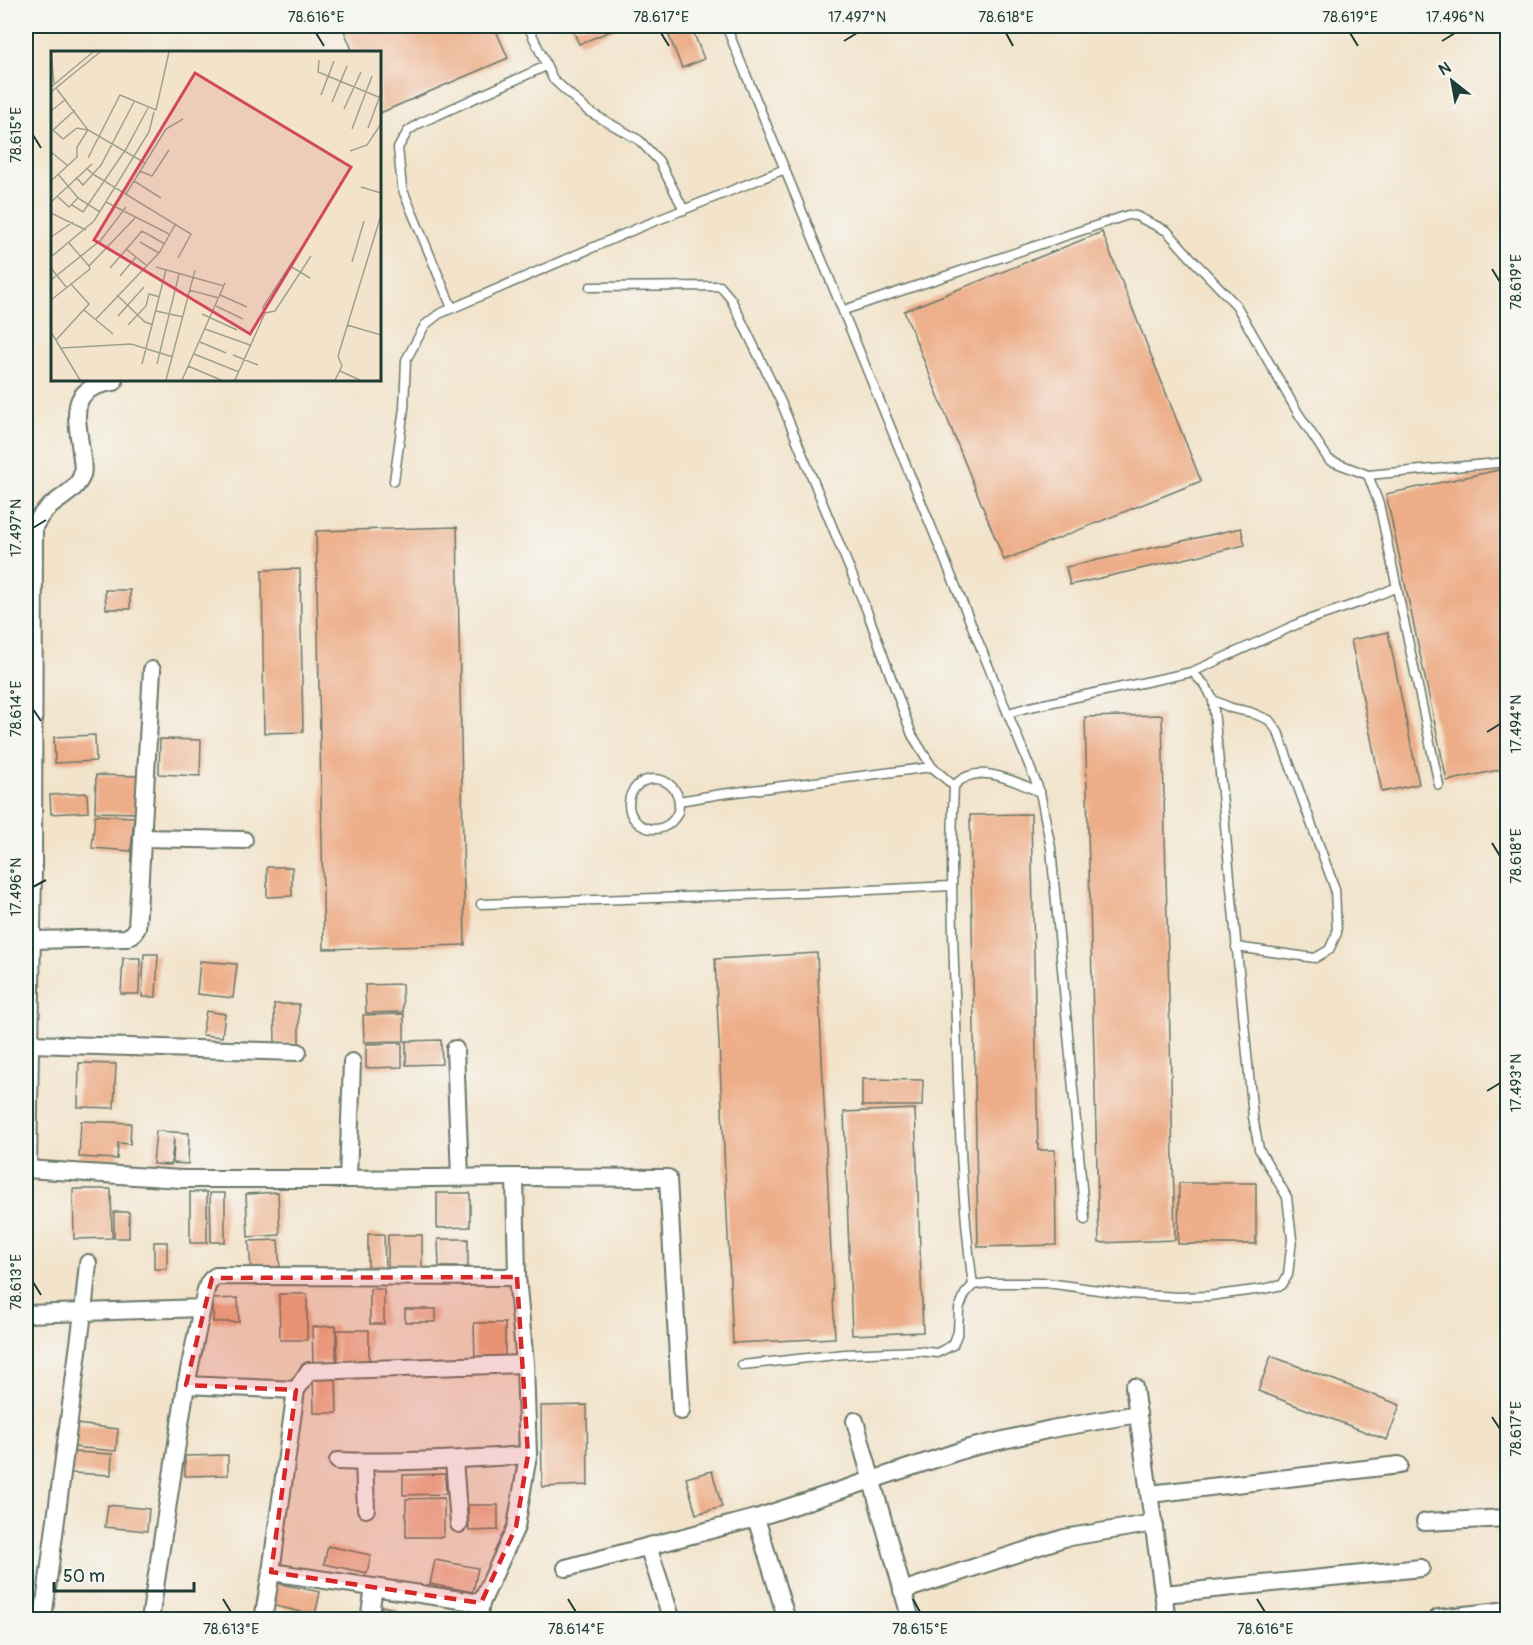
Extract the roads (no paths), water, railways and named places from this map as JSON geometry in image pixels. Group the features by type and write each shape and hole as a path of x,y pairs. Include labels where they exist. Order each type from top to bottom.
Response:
{"street":[{"path":"114,382 97,384 80,398 76,410 81,476 59,501 42,513 34,526 29,869 32,940 27,1169 181,1179 668,1178 681,1411"},
{"path":"32,940 126,938 137,928 152,670"},
{"path":"142,838 244,840"},
{"path":"30,1044 298,1052"},
{"path":"455,1049 460,1178"},
{"path":"348,1179 352,1062"},
{"path":"271,1572 374,1587 480,1611 516,1527 528,1455 525,1364 517,1277 515,1177"},
{"path":"41,1620 88,1263"},
{"path":"150,1620 186,1385 202,1308 212,1278 216,1276 517,1277"},
{"path":"26,1314 202,1308"},
{"path":"263,1620 296,1390 309,1371 525,1364"},
{"path":"186,1385 296,1390"},
{"path":"1134,1387 1167,1620"},
{"path":"566,1568 756,1518 969,1448 1051,1429 1138,1414"},
{"path":"855,1421 911,1620"},
{"path":"338,1461 454,1460 528,1455"},
{"path":"454,1460 459,1524"},
{"path":"364,1462 366,1509"},
{"path":"1150,1494 1400,1465"},
{"path":"756,1518 787,1620"},
{"path":"1425,1522 1508,1518"},
{"path":"902,1591 1064,1538 1154,1523"},
{"path":"648,1546 672,1620"},
{"path":"1164,1593 1421,1568"},
{"path":"369,1620 374,1587"},
{"path":"1438,1618 1508,1610"}],"lane":[{"path":"528,26 553,79 588,111 639,140 659,160 684,210"},
{"path":"726,26 1040,792 1051,848 1085,1220"},
{"path":"452,308 402,188 398,148 408,131 420,123 546,66"},
{"path":"394,481 404,408 406,360 425,325 439,314 452,308 785,169"},
{"path":"844,310 1128,215 1136,216 1167,231 1236,305 1298,413 1329,460 1368,475 1508,462"},
{"path":"590,287 720,286 732,300 790,424 867,611 912,735 932,767 954,786"},
{"path":"1368,475 1379,504 1439,785"},
{"path":"1008,713 1192,672 1302,622 1397,587"},
{"path":"742,1365 845,1354 918,1351 937,1353 953,1345 958,1332 959,1309 965,1294 973,1285 1047,1283 1128,1294 1178,1297 1209,1296 1282,1285 1288,1275 1292,1239 1287,1197 1259,1149 1253,1116 1213,700 1206,686 1192,672"},
{"path":"1213,700 1269,720 1278,732 1335,888 1337,933 1329,950 1315,958 1236,947"},
{"path":"679,801 932,767"},
{"path":"973,1285 966,1236 958,1072 951,886 954,786 960,779 981,773 996,774 1040,792"},
{"path":"657,779 672,786 679,801 676,817 670,823 656,829 640,825 630,812 630,796 634,789 649,780 657,779"},
{"path":"482,904 951,886"}]}
